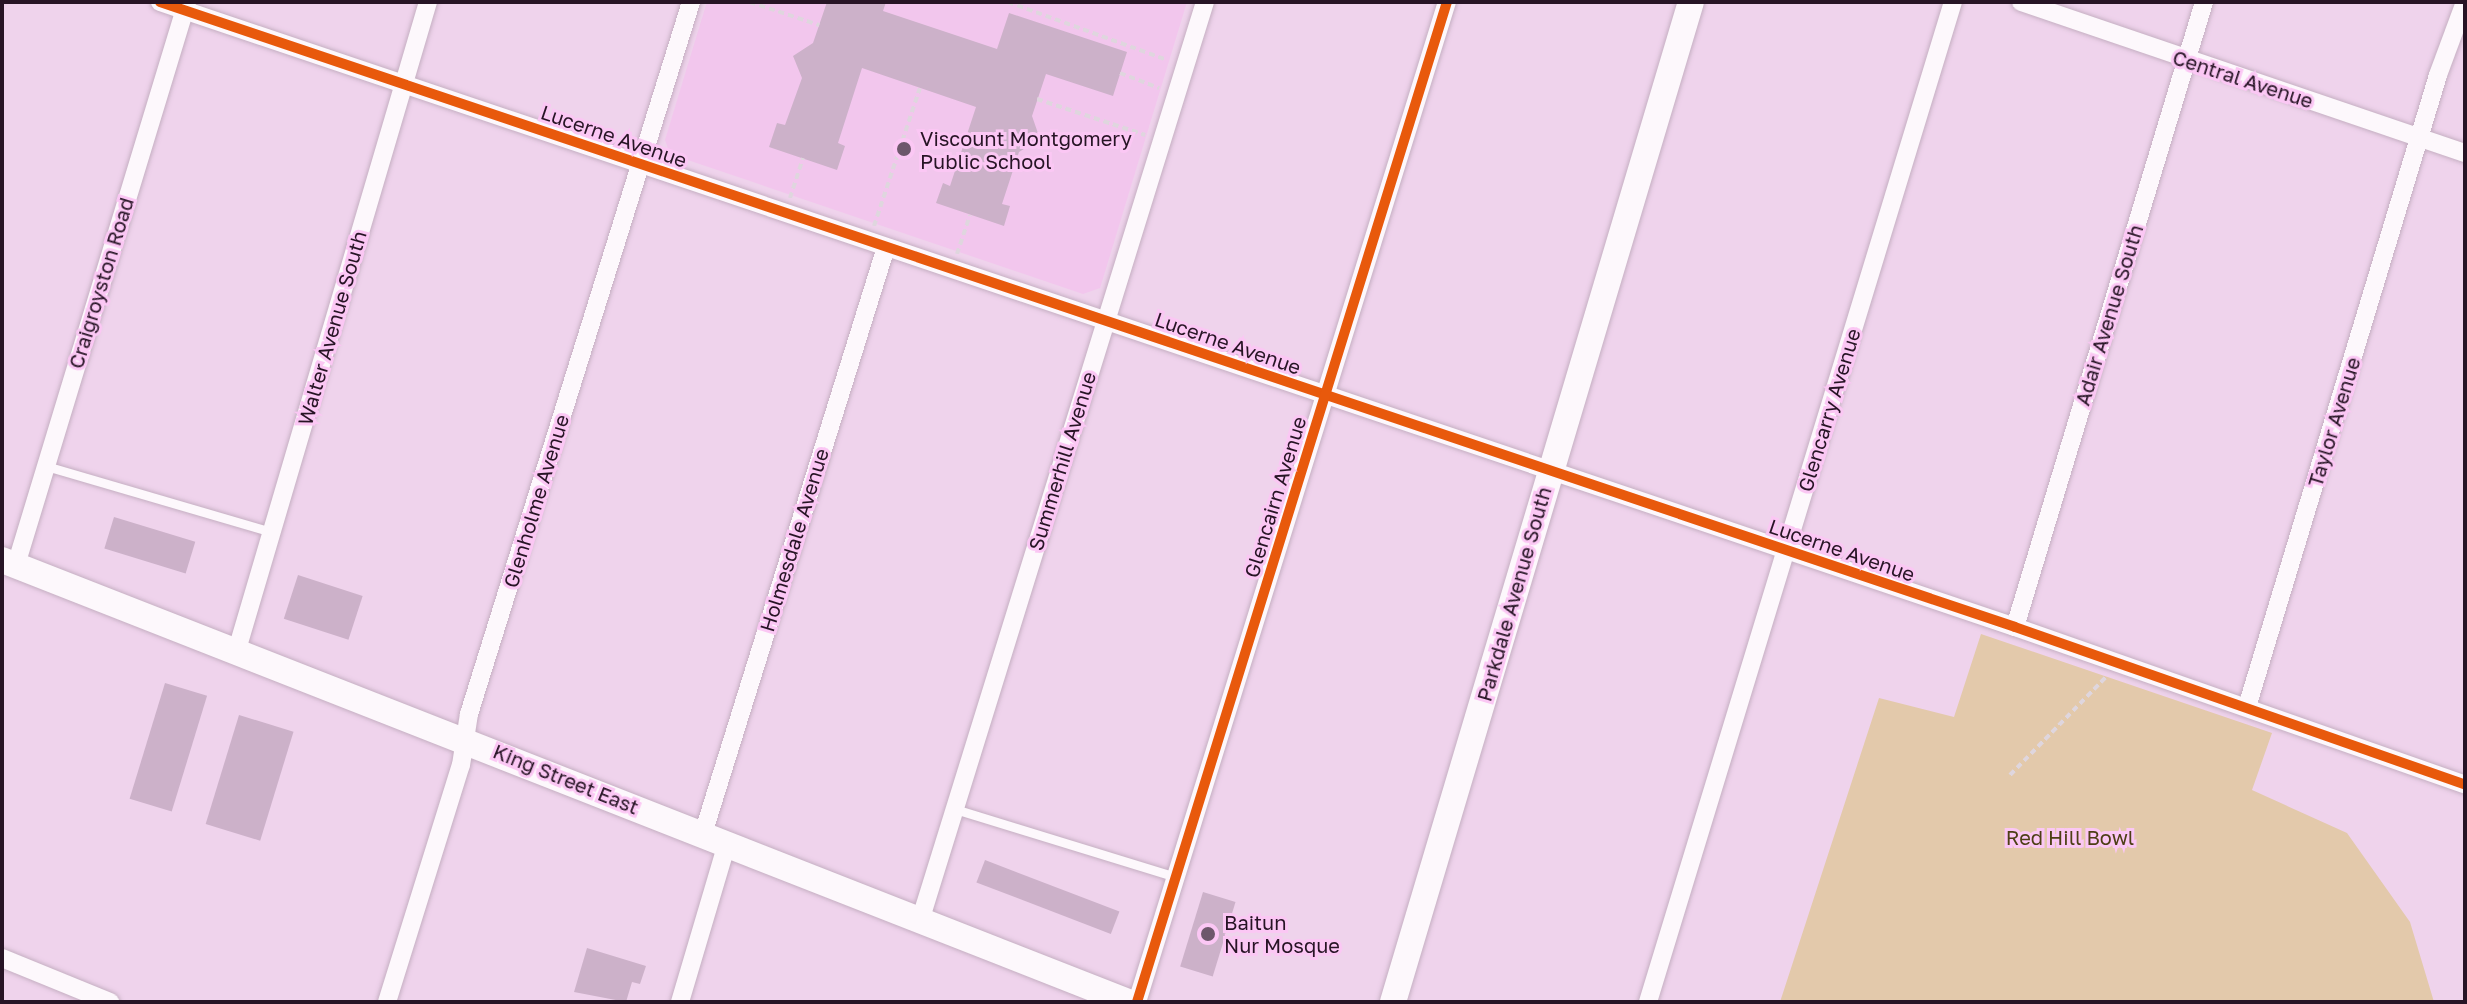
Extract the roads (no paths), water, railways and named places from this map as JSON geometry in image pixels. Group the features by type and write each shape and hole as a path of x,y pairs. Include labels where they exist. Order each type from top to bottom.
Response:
{"main road":[{"name":"Parkdale Avenue South","path":"1393,1002 1691,2"},
{"name":"King Street East","path":"9,562 1128,1002"}],"street":[{"name":"Lucerne Avenue","path":"160,2 185,6 784,213 2015,627 2465,785"},
{"name":"Walter Avenue South","path":"236,653 428,2"},
{"name":"Glenholme Avenue","path":"387,1002 691,2"},
{"name":"Summerhill Avenue","path":"920,921 1205,2"},
{"name":"Glencairn Avenue","path":"1137,1002 1447,2"},
{"name":"Glencarry Avenue","path":"1648,1002 1953,2"},
{"name":"Central Avenue","path":"2021,2 2465,153"},
{"name":"Adair Avenue South","path":"2015,627 2204,2"},
{"name":"Taylor Avenue","path":"2247,707 2465,2"},
{"name":"Craigroyston Road","path":"9,562 46,466 185,6"},
{"name":"Holmesdale Avenue","path":"680,1002 715,838 877,244"},
{"path":"2,958 110,1002"}],"lane":[{"path":"46,466 272,532"},
{"path":"955,809 1176,877"}],"place":[{"name":"Viscount Montgomery Public School","path":"904,149"},
{"name":"Baitun Nur Mosque","path":"1208,934"}],"park label":[{"name":"Red Hill Bowl","path":"2070,837"}]}
